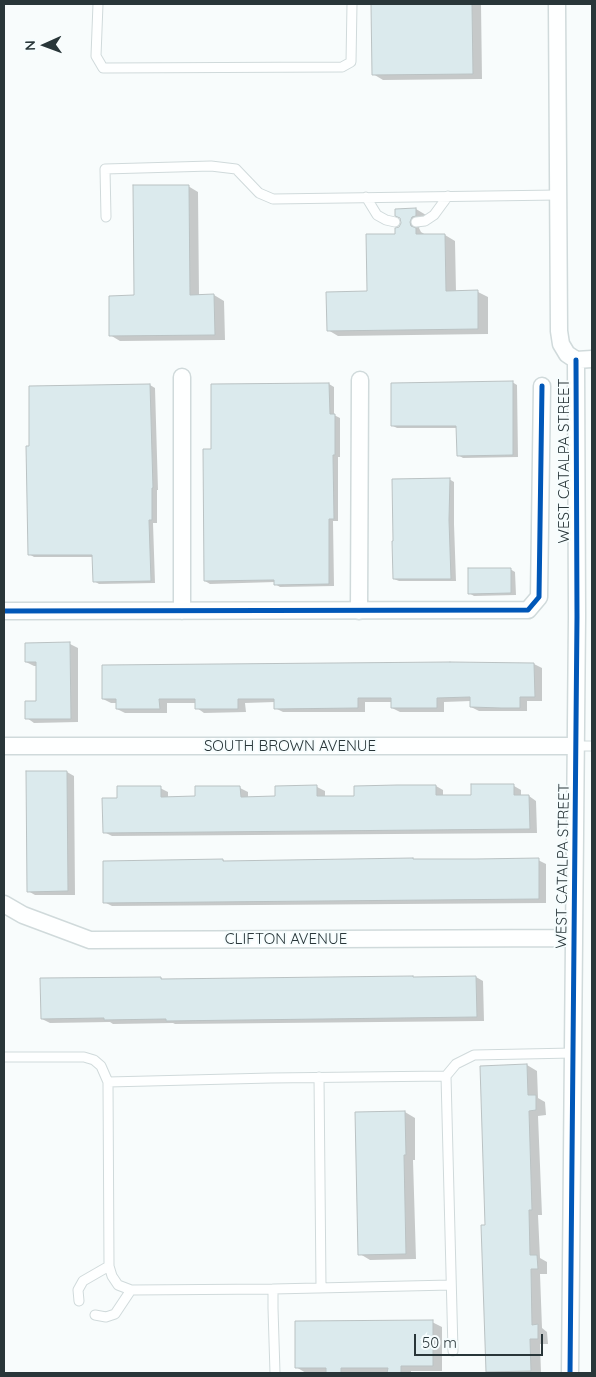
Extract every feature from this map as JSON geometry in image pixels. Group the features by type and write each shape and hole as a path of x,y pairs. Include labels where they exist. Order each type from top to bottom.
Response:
{"street":[{"name":"WEST CATALPA STREET","path":"557,4 558,331 561,344 567,354 576,360 577,607 584,746 574,938 570,1373"},
{"path":"576,360 592,359"},
{"path":"182,377 182,611"},
{"path":"359,611 360,380"},
{"path":"4,611 528,610 539,597 542,386"},
{"name":"SOUTH BROWN AVENUE","path":"4,746 584,746"},
{"name":"CLIFTON AVENUE","path":"4,904 23,915 90,940 574,938"}],"lane":[{"path":"98,4 96,56 103,68 342,67 351,62 352,4"},
{"path":"106,217 105,169 211,166 236,169 259,193 273,199 558,195"},
{"path":"416,222 434,215 448,196"},
{"path":"366,197 377,215 395,222"},
{"path":"453,1351 446,1076 456,1064 474,1055 574,1053"},
{"path":"4,1057 84,1057 94,1060 101,1066 108,1082 109,1266 112,1276 118,1285 131,1290 451,1285"},
{"path":"108,1082 446,1076"},
{"path":"319,1077 321,1287"},
{"path":"79,1301 78,1290 83,1281 109,1266"},
{"path":"273,1289 276,1373"},
{"path":"95,1315 106,1317 115,1314 131,1290"}],"building":[{"path":"371,4 472,4 473,74 372,75"},
{"path":"133,185 189,185 190,295 214,294 215,335 109,336 109,296 134,295"},
{"path":"416,208 416,216 412,217 410,222 411,226 416,228 416,234 445,234 446,291 478,290 478,329 327,331 326,292 367,291 366,234 395,234 395,228 399,227 401,223 400,218 395,216 395,209"},
{"path":"513,381 513,455 457,456 456,426 391,426 391,383"},
{"path":"329,383 330,414 335,414 335,455 333,455 334,519 329,519 329,584 274,585 274,580 204,581 203,449 211,449 211,384"},
{"path":"150,384 153,488 152,520 149,520 151,581 93,582 92,555 28,555 26,446 29,446 29,386"},
{"path":"450,478 451,579 393,579 392,479"},
{"path":"468,568 511,568 511,593 468,594"},
{"path":"70,642 71,719 25,719 25,701 36,701 36,662 25,662 25,643"},
{"path":"534,663 535,697 520,697 520,708 470,707 470,697 437,698 437,708 391,708 391,698 358,698 358,708 274,709 274,699 238,699 238,709 195,709 195,699 159,699 160,709 116,709 116,699 102,699 102,665"},
{"path":"26,771 67,771 68,891 27,892"},
{"path":"471,784 514,784 514,795 529,795 530,829 103,833 102,798 117,798 117,786 161,786 161,797 195,796 195,786 240,786 241,797 275,796 275,786 317,785 317,796 354,796 354,786 397,785 436,785 436,795 471,795"},
{"path":"539,858 539,899 103,903 103,861"},
{"path":"476,976 477,1017 166,1021 166,1019 104,1020 104,1018 41,1019 40,978 161,977 161,979"},
{"path":"527,1064 528,1095 536,1095 536,1110 529,1111 532,1210 529,1210 530,1255 537,1255 538,1269 531,1269 532,1325 538,1324 538,1339 530,1339 531,1371 486,1372 481,1225 485,1225 480,1066"},
{"path":"405,1111 406,1254 358,1255 355,1112"},
{"path":"433,1320 433,1366 401,1366 401,1373 387,1373 388,1368 341,1368 341,1373 326,1373 326,1368 295,1368 295,1321"}],"cycle path":[{"path":"570,1373 577,617 576,360"},
{"path":"4,611 528,610 539,597 542,386"}]}
